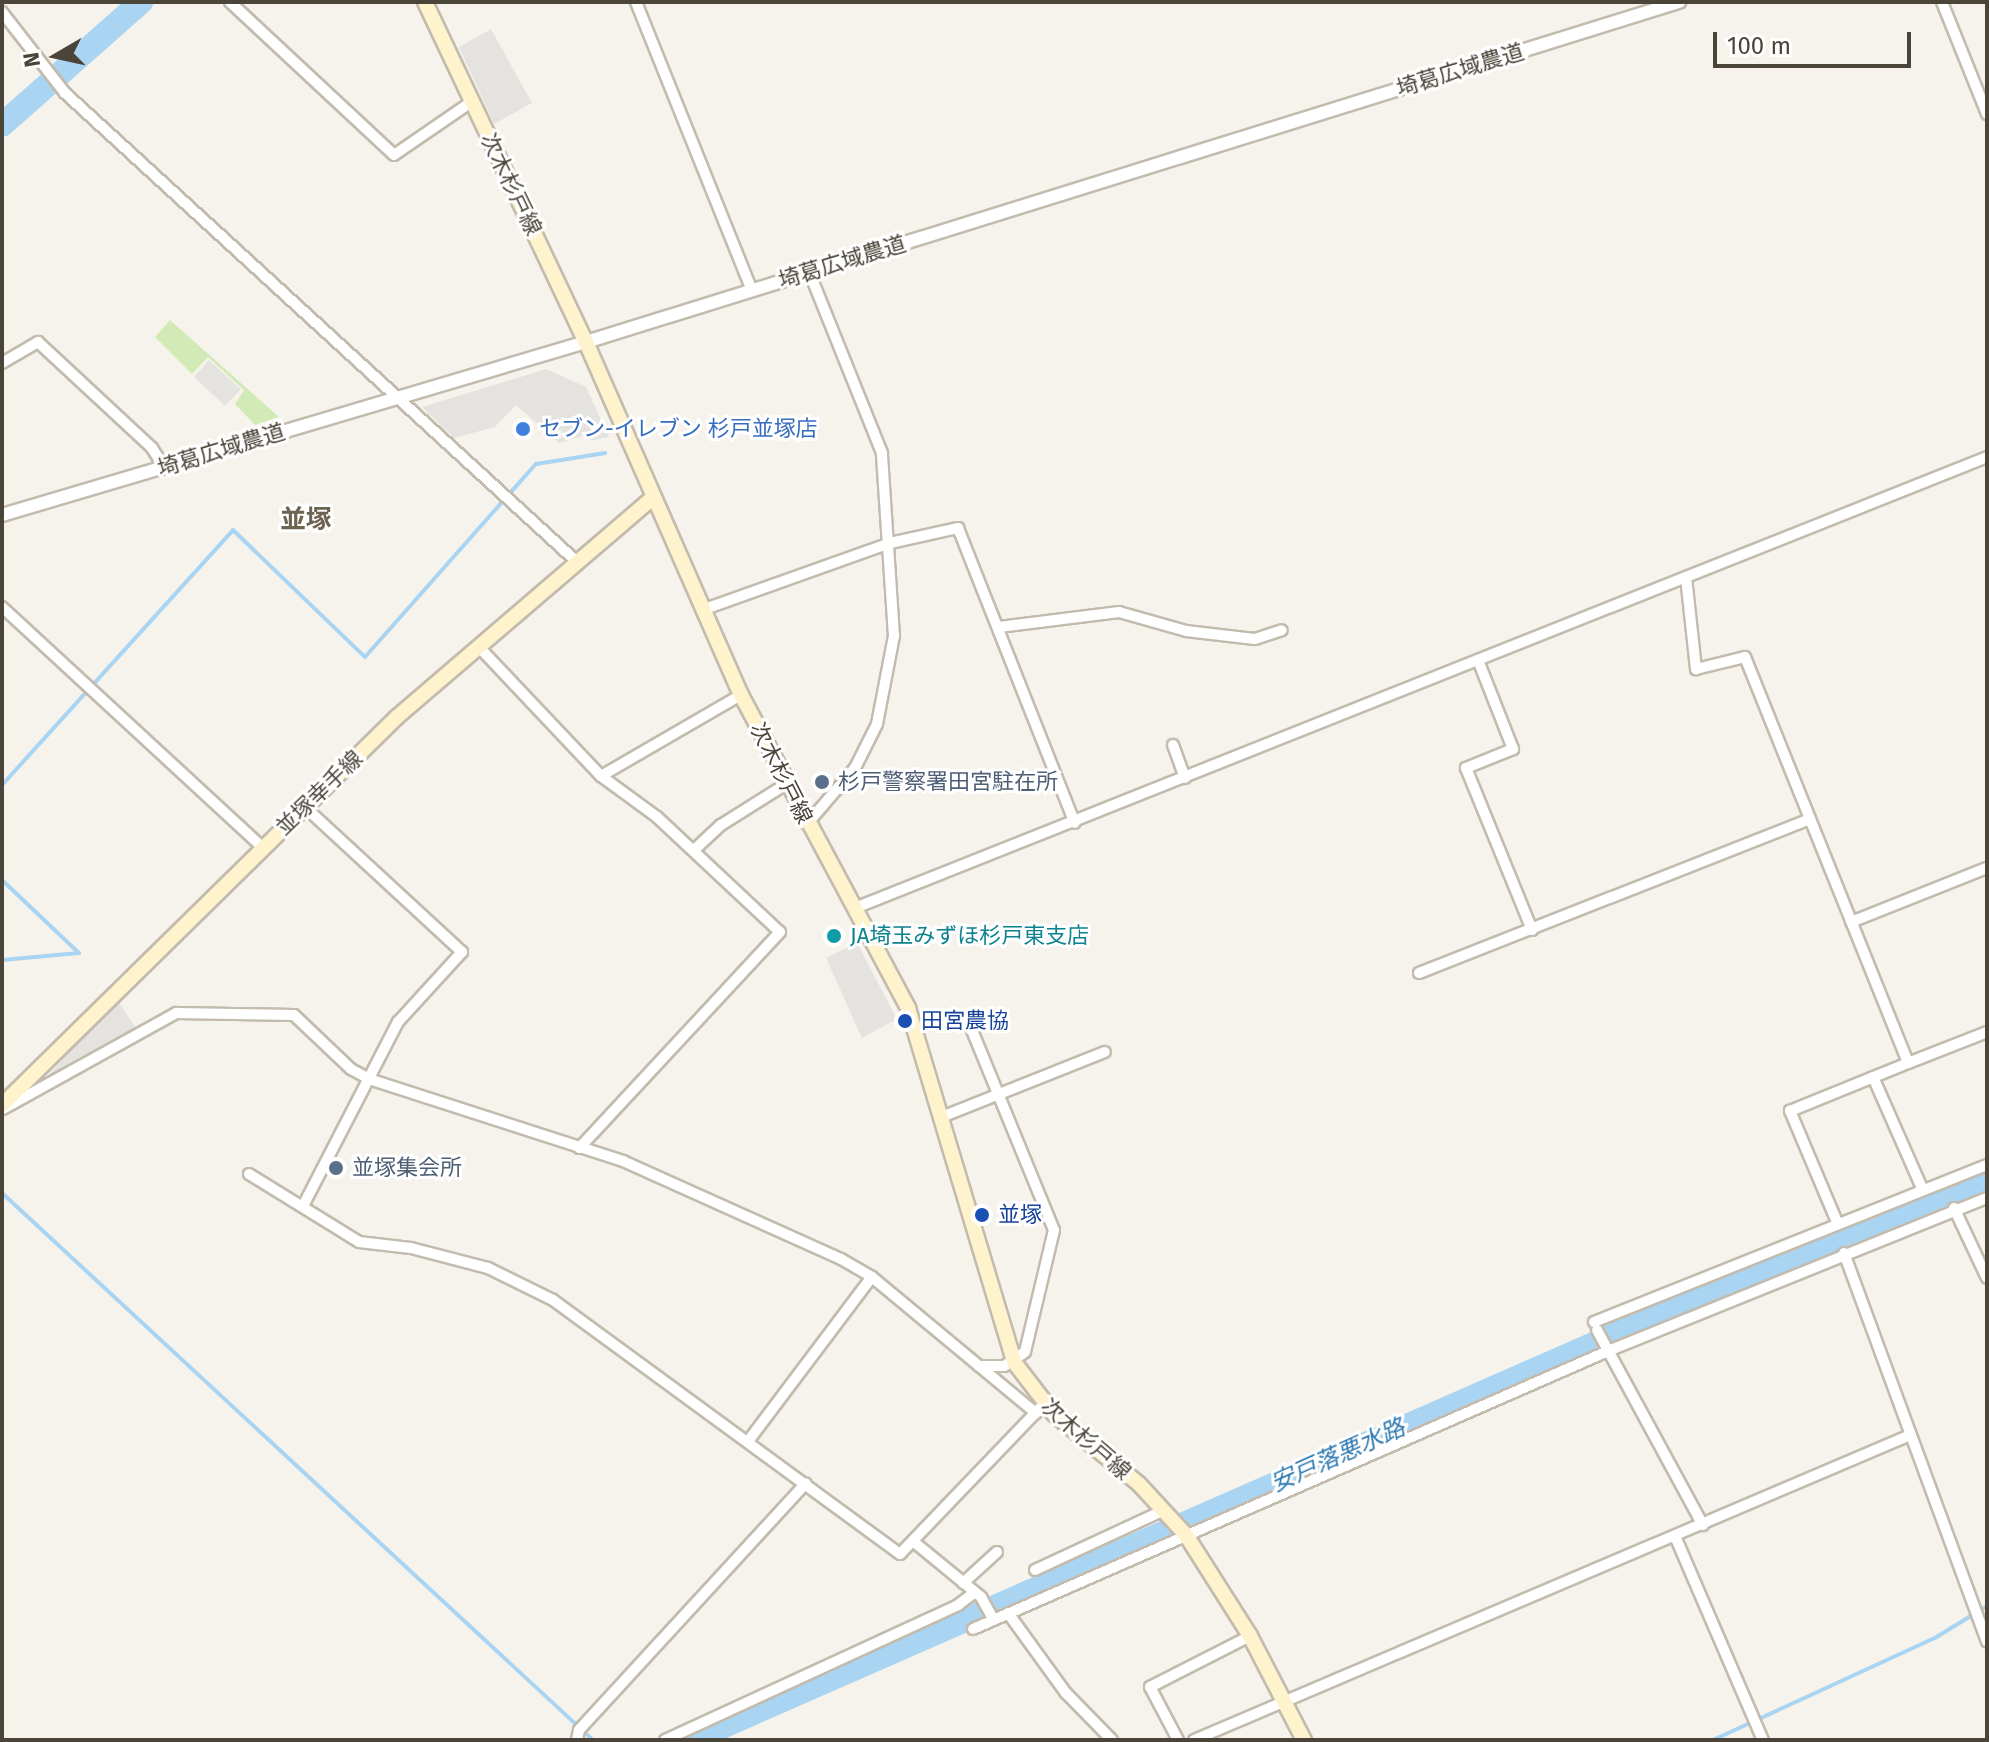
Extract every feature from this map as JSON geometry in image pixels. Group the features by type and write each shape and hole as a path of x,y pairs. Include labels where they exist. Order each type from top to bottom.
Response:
{"main road":[{"name":"次木杉戸線","path":"425,2 586,342 651,499 741,695 807,824 908,1008 944,1116 1014,1362 1040,1408 1164,1510 1186,1535"},
{"name":"並塚幸手線","path":"2,1107 305,807 478,646 651,499"},
{"path":"1186,1535 1250,1636 1304,1740"}],"street":[{"path":"230,2 394,155 471,102"},
{"path":"636,2 752,290"},
{"name":"埼葛広域農道","path":"2,515 586,342 1679,2"},
{"path":"1942,2 1987,114"},
{"path":"2,12 65,93 576,561"},
{"path":"807,824 855,768 877,724 894,636 882,453 809,271"},
{"path":"2,363 38,342 152,448 164,467"},
{"path":"855,908 1075,823 1987,457"},
{"path":"702,610 890,543 958,528 1075,823"},
{"path":"1686,577 1696,669 1745,657 1908,1063"},
{"path":"2,607 263,848"},
{"path":"999,627 1119,612 1186,631 1255,639 1282,630"},
{"path":"478,646 601,776 694,850 780,932 579,1148"},
{"path":"1478,660 1513,749 1466,768 1532,930"},
{"path":"601,776 741,695"},
{"path":"1173,745 1185,778"},
{"path":"694,850 721,825 786,784"},
{"path":"304,1204 398,1022 462,952 305,807"},
{"path":"1419,973 1810,819"},
{"path":"1851,922 1987,868"},
{"path":"2,1107 176,1013 206,1010 294,1015 351,1069 369,1079 623,1161 872,1277 979,1366 1040,1408 900,1554 749,1440 553,1300 488,1268 411,1248 359,1242 304,1204 249,1174"},
{"path":"967,1018 1054,1230 1025,1352 1014,1362 979,1366"},
{"path":"1837,1222 1790,1111 1987,1032"},
{"path":"944,1116 1105,1052"},
{"path":"1873,1077 1922,1188"},
{"path":"1703,1525 1596,1326 1837,1222 1987,1165"},
{"path":"973,1629 1607,1350 1954,1208 1987,1198"},
{"path":"1954,1208 1987,1278"},
{"path":"1844,1253 1910,1435 1982,1613 1987,1641"},
{"path":"749,1440 872,1277"},
{"path":"1194,1740 1910,1435"},
{"path":"577,1740 579,1730 806,1483"},
{"path":"1035,1570 1164,1510"},
{"path":"1675,1536 1763,1740"},
{"path":"914,1542 978,1594 993,1619"},
{"path":"963,1583 997,1552"},
{"path":"665,1740 978,1594"},
{"path":"1008,1613 1066,1693 1112,1740"},
{"path":"1178,1740 1150,1687 1250,1636"}],"green space":[{"path":"170,320 279,417 255,425 235,404 244,390 208,357 192,374 155,337"}],"shaded area":[{"path":"491,29 532,103 494,124 459,47"},
{"path":"209,360 241,389 225,406 194,377"},
{"path":"546,369 586,387 609,437 591,441 587,435 559,443 516,405 495,427 454,438 422,407"},
{"path":"857,943 897,1019 862,1038 826,958"},
{"path":"117,1000 137,1030 42,1082"}],"waterway":[{"path":"2,125 141,2"},
{"path":"2,785 233,530 365,657 536,464 605,453"},
{"path":"2,880 79,953 2,960"},
{"name":"安戸落悪水路","path":"692,1740 1694,1300 1987,1179"},
{"path":"2,1193 593,1740"},
{"path":"1713,1740 1935,1638 1987,1606"}],"place":[{"name":"セブン-イレブン 杉戸並塚店","path":"523,429"},
{"name":"杉戸警察署田宮駐在所","path":"822,782"},
{"name":"JA埼玉みずほ杉戸東支店","path":"834,936"},
{"name":"田宮農協","path":"905,1021"},
{"name":"並塚集会所","path":"336,1168"},
{"name":"並塚","path":"982,1215"}],"district":[{"name":"並塚","path":"306,520"}]}
